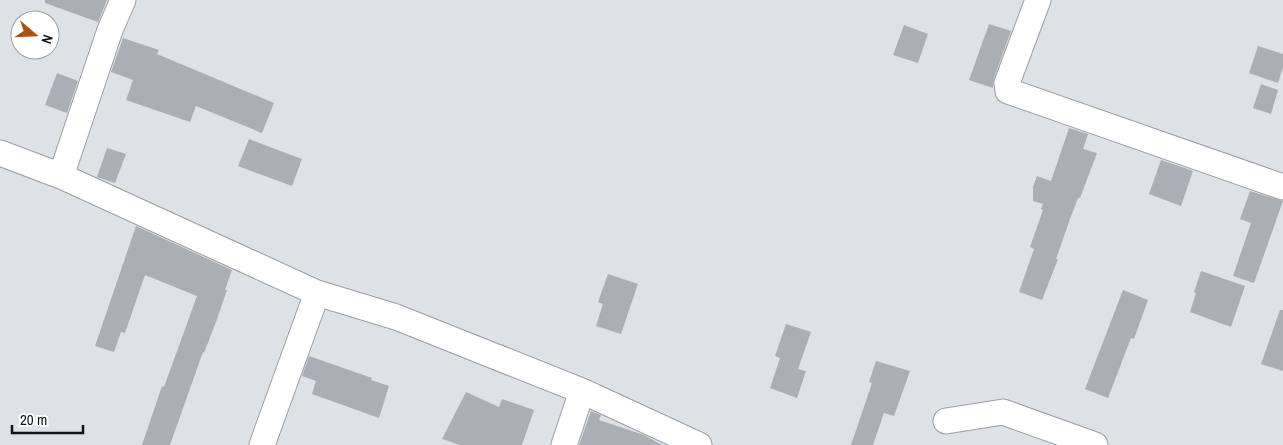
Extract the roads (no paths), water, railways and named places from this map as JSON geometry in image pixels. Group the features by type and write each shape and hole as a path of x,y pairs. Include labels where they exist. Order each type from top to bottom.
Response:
{"street":[{"path":"61,176 110,30 123,0"},
{"path":"1038,0 1007,83 1008,91 1283,187"},
{"path":"0,153 61,176 317,293 396,317 496,358 582,390 699,445"},
{"path":"262,445 317,293"},
{"path":"564,445 582,390"},
{"path":"946,421 1003,412 1095,445"}]}
